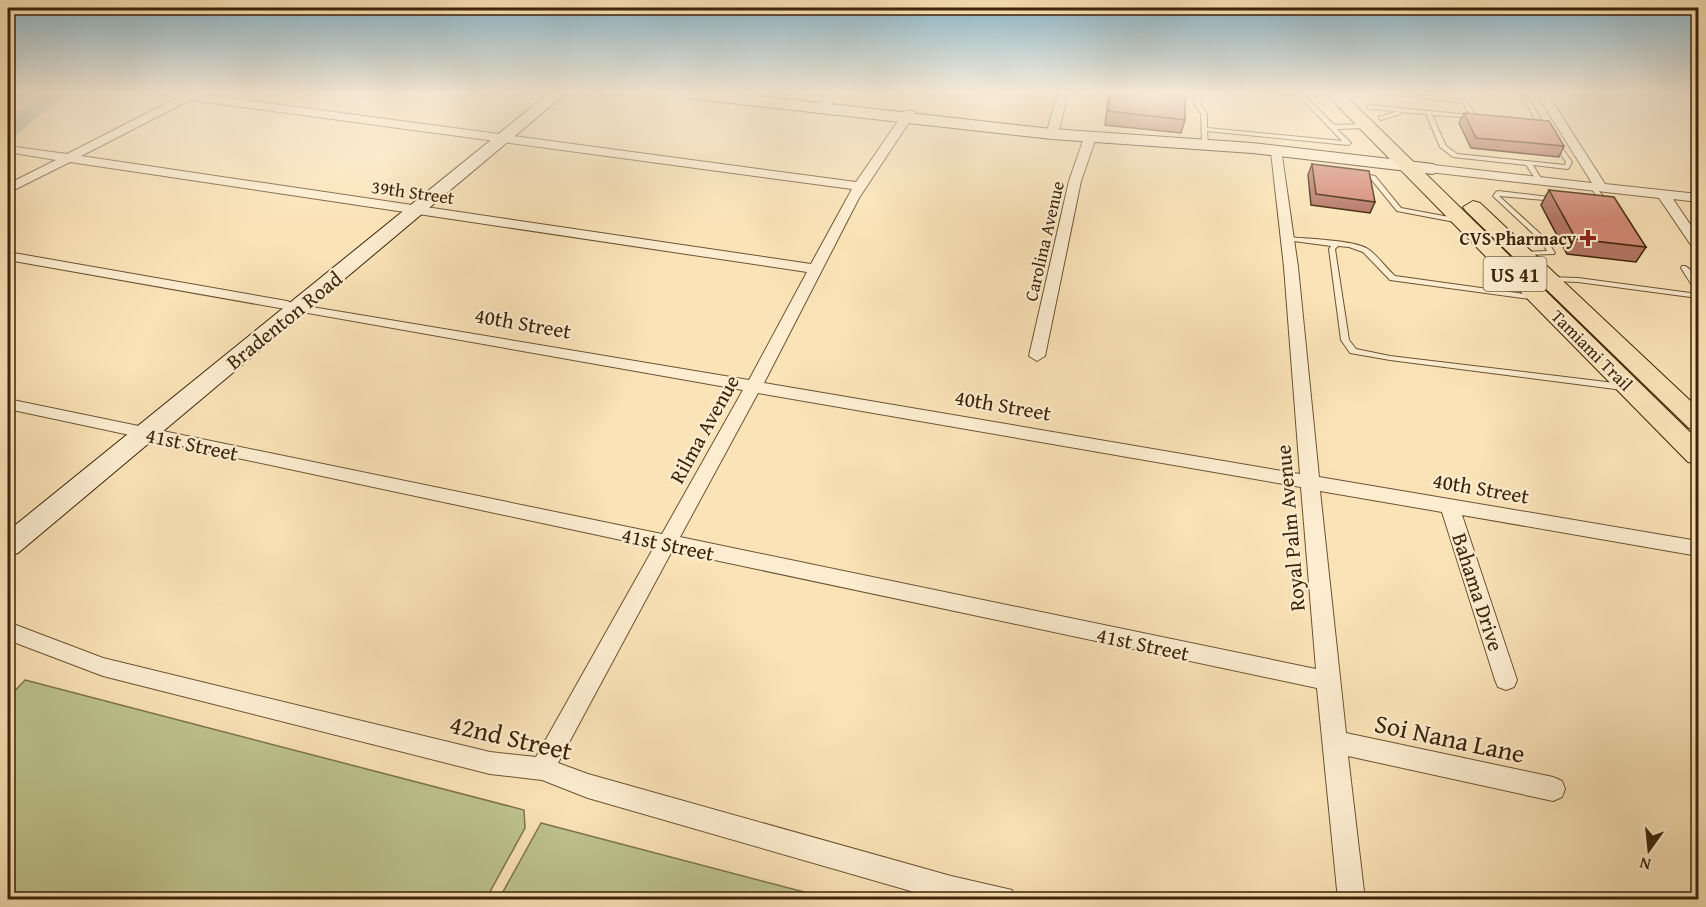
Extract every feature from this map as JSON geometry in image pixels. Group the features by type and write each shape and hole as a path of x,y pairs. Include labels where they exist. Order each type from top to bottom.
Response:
{"main road":[{"name":"Tamiami Trail","path":"1388,135 1406,166 1462,222 1544,289 1698,422"},
{"name":"Tamiami Trail","path":"1399,135 1522,254 1544,289 1630,388 1698,455"}],"street":[{"path":"8,189 112,135"},
{"path":"481,135 858,186"},
{"name":"Bradenton Road","path":"8,530 138,432 504,135"},
{"name":"Rilma Avenue","path":"542,769 754,385 858,186 891,135"},
{"name":"Carolina Avenue","path":"1037,356 1084,135"},
{"path":"1138,135 1205,137 1319,159 1406,166 1698,198"},
{"path":"1560,135 1597,187"},
{"name":"39th Street","path":"8,150 814,269"},
{"name":"Royal Palm Avenue","path":"1277,152 1288,239 1328,681 1352,900"},
{"path":"1663,194 1698,245"},
{"name":"40th Street","path":"8,256 1698,549"},
{"name":"41st Street","path":"8,404 666,544 1328,681"},
{"name":"Bradenton Road","path":"8,546 138,432"},
{"name":"Bahama Drive","path":"1449,505 1506,680"},
{"name":"42nd Street","path":"8,631 47,648 103,667 216,693 490,763 542,769 588,786 951,889 1002,900"},
{"name":"Soi Nana Lane","path":"1335,742 1553,789"}],"lane":[{"path":"1205,137 1348,143 1340,135"},
{"path":"1438,135 1443,147 1455,156 1567,167 1569,162 1553,138"},
{"path":"1528,163 1539,180"},
{"path":"1353,174 1373,177 1399,210 1462,222"},
{"path":"1588,202 1605,202 1597,187"},
{"path":"1522,254 1552,253 1544,240 1496,196 1498,193 1567,200"},
{"path":"1288,239 1353,245 1371,252 1382,269 1393,278 1544,289 1578,280 1698,296"},
{"path":"1336,244 1331,254 1345,340 1353,351 1390,358 1630,388"},
{"path":"1685,268 1698,288"}],"green space":[{"path":"25,680 524,810 525,828 486,899 8,899 8,698"},
{"path":"541,823 831,899 499,899"}],"building":[{"path":"1475,135 1558,135 1564,146 1476,138"},
{"path":"1312,164 1369,171 1375,202 1316,194"},
{"path":"1549,190 1614,197 1646,247 1576,239"}],"place":[{"name":"CVS Pharmacy","path":"1588,238"}]}
